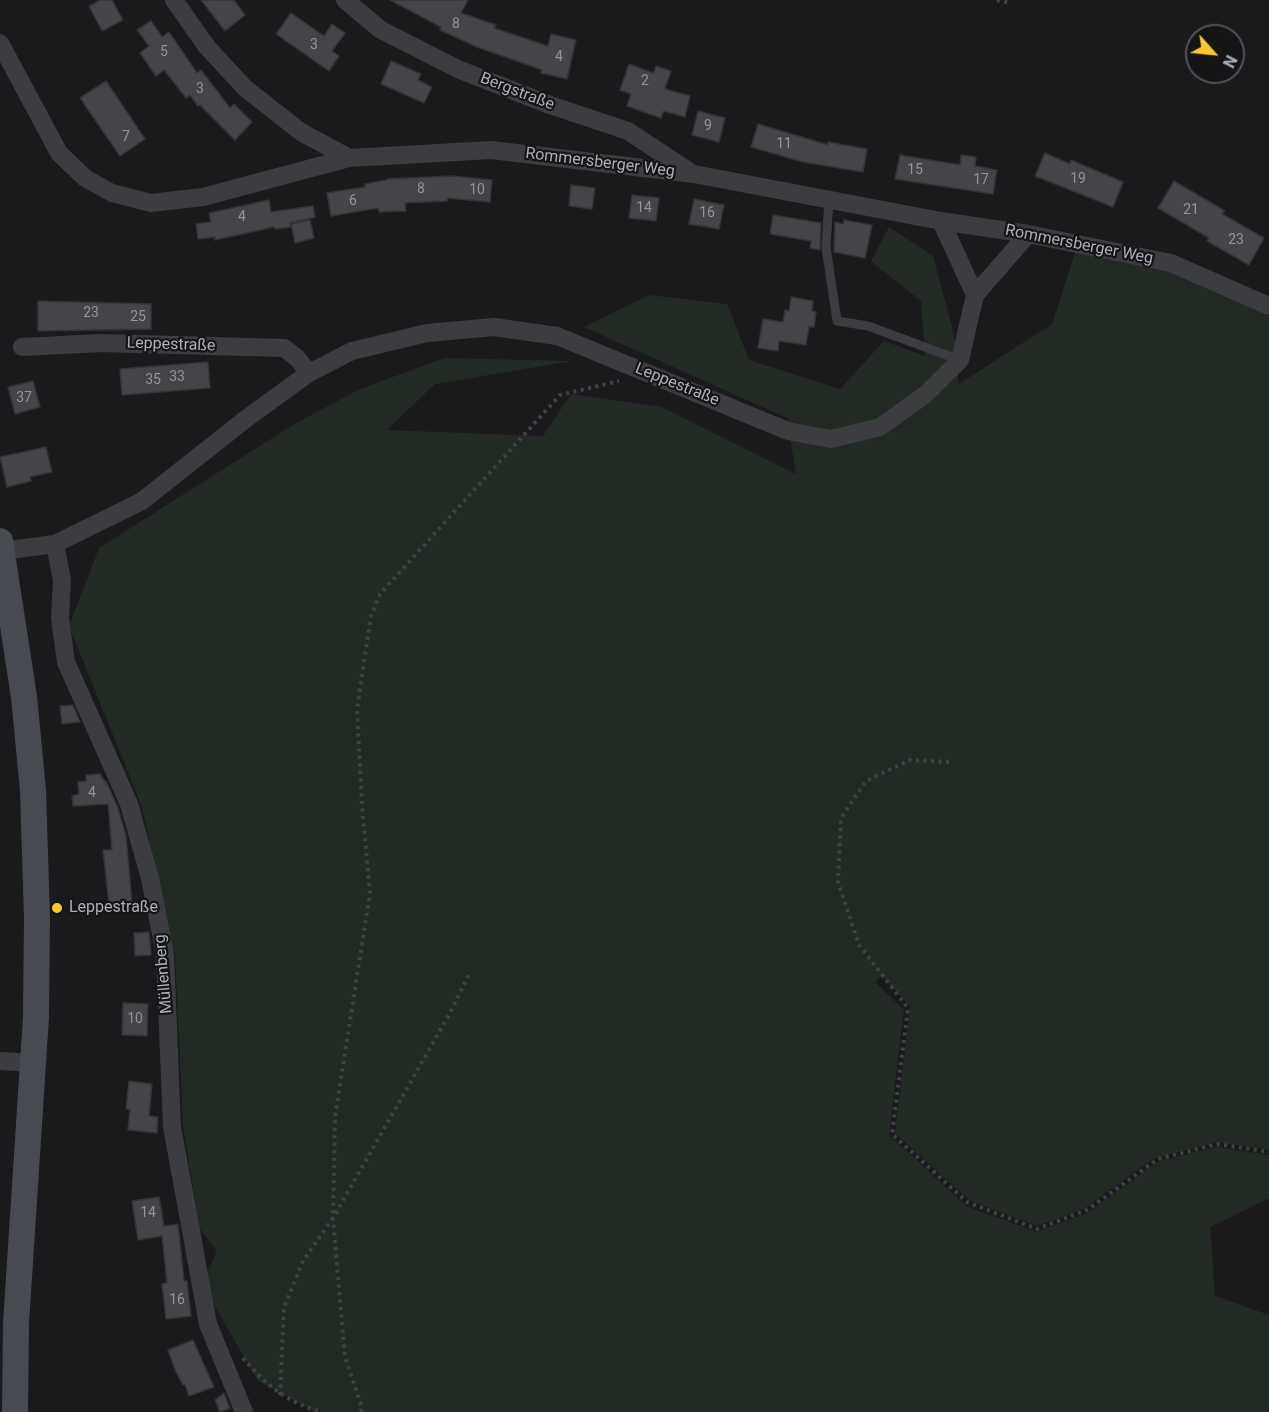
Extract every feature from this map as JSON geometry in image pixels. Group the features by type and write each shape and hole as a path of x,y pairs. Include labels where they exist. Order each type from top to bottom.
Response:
{"main road":[{"name":"Leppestraße","path":"1,546 24,697 33,790 37,917 36,1017 16,1323 15,1412"}],"street":[{"path":"174,0 207,47 245,88 301,132 349,158"},
{"name":"Bergstraße","path":"345,0 381,30 460,70 550,105 628,131 694,174"},
{"name":"Rommersberger Weg","path":"0,43 59,153 86,178 112,193 151,203 204,197 349,158 491,150 694,174 941,221 1028,234 1171,263 1269,306"},
{"path":"941,221 975,295"},
{"path":"960,360 975,295 1028,234"},
{"name":"Leppestraße","path":"1,546 55,544 142,501 247,418 309,373 352,351 427,333 494,327 558,336 788,431 831,439 880,428 926,394 960,360"},
{"name":"Leppestraße","path":"22,347 101,343 284,348 297,358 309,373"},
{"name":"Müllenberg","path":"55,544 62,580 60,618 66,662 129,804 150,878 165,954 172,1127 208,1324 244,1412"},
{"path":"0,1061 33,1063"}],"lane":[{"path":"829,200 826,247 837,321 868,326 960,360"}],"path":[{"path":"997,0 1009,3"},
{"path":"361,1412 362,1408 345,1357 333,1218 335,1117 370,893 362,806 357,710 371,616 380,594 560,395 649,374"},
{"path":"949,762 910,760 866,781 841,818 838,882 859,945 908,1008 892,1134 967,1202 1038,1229 1087,1210 1158,1159 1217,1144 1269,1152"},
{"path":"280,1395 284,1307 303,1261 333,1218 450,1013 470,972"},
{"path":"238,1352 261,1379 280,1395 309,1409 322,1412"}],"shaded area":[{"path":"889,227 933,256 954,334 959,384 1052,324 1077,247 1172,267 1269,316 1269,1150 1216,1142 1153,1159 1084,1209 1037,1226 969,1200 895,1133 910,1006 881,976 875,982 904,1010 889,1135 966,1206 1037,1232 1089,1212 1159,1161 1217,1147 1269,1155 1269,1198 1210,1227 1215,1296 1269,1315 1269,1412 315,1412 258,1381 213,1303 207,1273 217,1251 199,1228 183,1125 175,955 142,807 69,626 99,548 296,423 358,390 444,358 572,361 435,384 387,430 543,436 571,394 662,407 796,474 787,418 584,327 649,295 727,304 749,360 840,389 884,341 925,356 921,301 871,261"}],"building":[{"path":"100,0 112,0 123,20 102,31 89,6"},
{"path":"201,0 234,0 245,15 225,31"},
{"path":"390,0 468,0 461,13 496,25 494,28 548,46 551,34 576,40 567,79 541,73 542,70 477,47 440,30 441,27"},
{"path":"291,13 324,36 332,24 345,33 332,51 339,56 329,71 276,34"},
{"path":"151,21 162,37 169,32 197,73 201,70 230,108 234,104 252,122 235,140 200,105 198,106 190,95 186,98 164,70 156,76 140,53 149,46 137,30"},
{"path":"391,61 421,74 418,80 432,87 424,103 381,84"},
{"path":"629,64 654,73 656,66 671,71 665,89 690,96 685,117 664,111 661,118 627,106 631,94 620,90"},
{"path":"106,81 145,139 120,156 80,98"},
{"path":"698,111 725,118 719,142 692,135"},
{"path":"758,124 828,145 828,142 867,149 863,172 803,162 751,147"},
{"path":"1045,153 1070,164 1071,160 1123,182 1113,207 1035,176"},
{"path":"900,155 960,165 961,155 976,157 975,166 997,170 993,194 895,179"},
{"path":"452,176 492,180 490,202 447,198 447,201 405,203 406,211 379,212 378,208 331,216 327,193 365,187 365,184 387,179"},
{"path":"1174,181 1225,211 1222,214 1264,238 1249,265 1207,241 1209,238 1158,208"},
{"path":"571,185 595,188 592,209 569,206"},
{"path":"632,195 659,198 656,221 629,218"},
{"path":"694,199 724,205 719,229 689,224"},
{"path":"269,200 271,212 313,206 315,217 290,223 291,227 275,229 274,227 215,240 215,237 198,239 196,224 211,222 209,213"},
{"path":"773,215 821,223 820,250 810,248 811,241 770,234"},
{"path":"310,220 314,238 295,243 291,224"},
{"path":"844,220 872,225 865,258 834,252 835,222 843,224"},
{"path":"791,297 813,301 812,311 816,312 814,327 809,327 806,345 779,341 778,351 758,348 763,319 783,322 785,310 789,311"},
{"path":"38,301 151,304 151,329 38,331"},
{"path":"208,362 210,388 122,395 120,369"},
{"path":"33,381 40,407 15,414 8,387"},
{"path":"46,447 52,472 30,477 31,481 7,487 0,457"},
{"path":"73,705 80,722 62,724 60,706"},
{"path":"100,774 107,785 106,781 118,808 126,836 132,903 109,905 103,850 112,850 108,804 73,806 72,796 79,794 78,782 86,781 86,775"},
{"path":"149,932 151,955 135,956 134,933"},
{"path":"123,1003 148,1004 147,1036 122,1035"},
{"path":"129,1081 152,1084 149,1116 158,1117 157,1133 128,1130 130,1110 126,1109"},
{"path":"159,1197 164,1226 178,1224 184,1281 187,1281 191,1316 166,1319 162,1284 167,1283 162,1236 138,1240 132,1201"},
{"path":"193,1340 214,1387 189,1396 176,1372 168,1350"},
{"path":"224,1393 230,1408 220,1412 215,1400"}],"place":[{"name":"Leppestraße","path":"57,908"}]}
